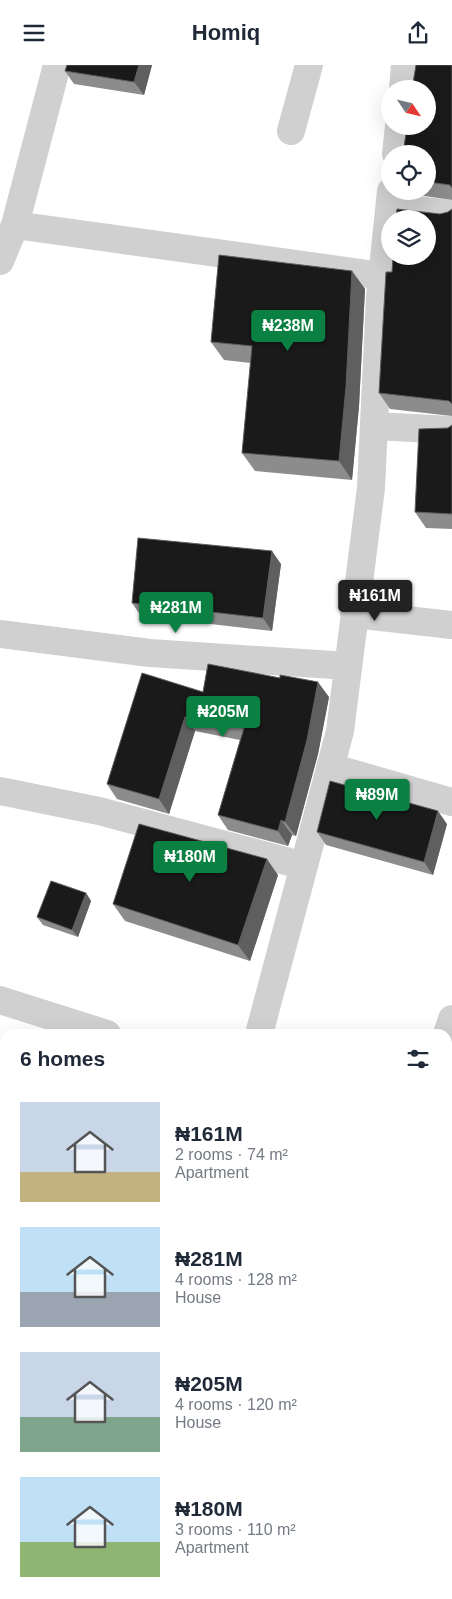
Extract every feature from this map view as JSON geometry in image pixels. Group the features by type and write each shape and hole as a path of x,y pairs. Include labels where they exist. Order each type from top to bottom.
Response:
{"street":[{"path":"0,261 15,225 57,65"},
{"path":"291,131 309,65"},
{"path":"404,80 406,65"},
{"path":"260,1029 340,731 371,488 382,276 390,200"},
{"path":"394,200 452,213"},
{"path":"15,225 382,276"},
{"path":"374,427 452,430"},
{"path":"354,614 452,625"},
{"path":"0,635 150,653 348,666"},
{"path":"330,767 452,802"},
{"path":"0,791 99,811 304,866"},
{"path":"0,1000 85,1029"}],"building":[{"path":"67,65 139,65 134,82 65,71"},
{"path":"416,65 452,65 452,188 450,185 436,183 436,145 404,145 406,135 436,135 436,80 414,80"},
{"path":"452,209 452,404 449,401 379,393 386,272 392,272 392,265 436,265 436,214 448,212"},
{"path":"219,255 352,271 346,387 339,461 242,453 252,346 211,342"},
{"path":"452,425 452,514 415,512 419,429 448,428"},
{"path":"138,538 272,551 263,618 132,603"},
{"path":"208,664 280,678 280,675 318,682 307,740 285,822 281,820 278,831 218,815 244,728 185,717 159,799 107,784 142,673 203,692"},
{"path":"330,781 438,811 424,862 317,832"},
{"path":"139,824 267,859 238,945 113,904"},
{"path":"51,881 86,893 72,930 37,917"}]}
